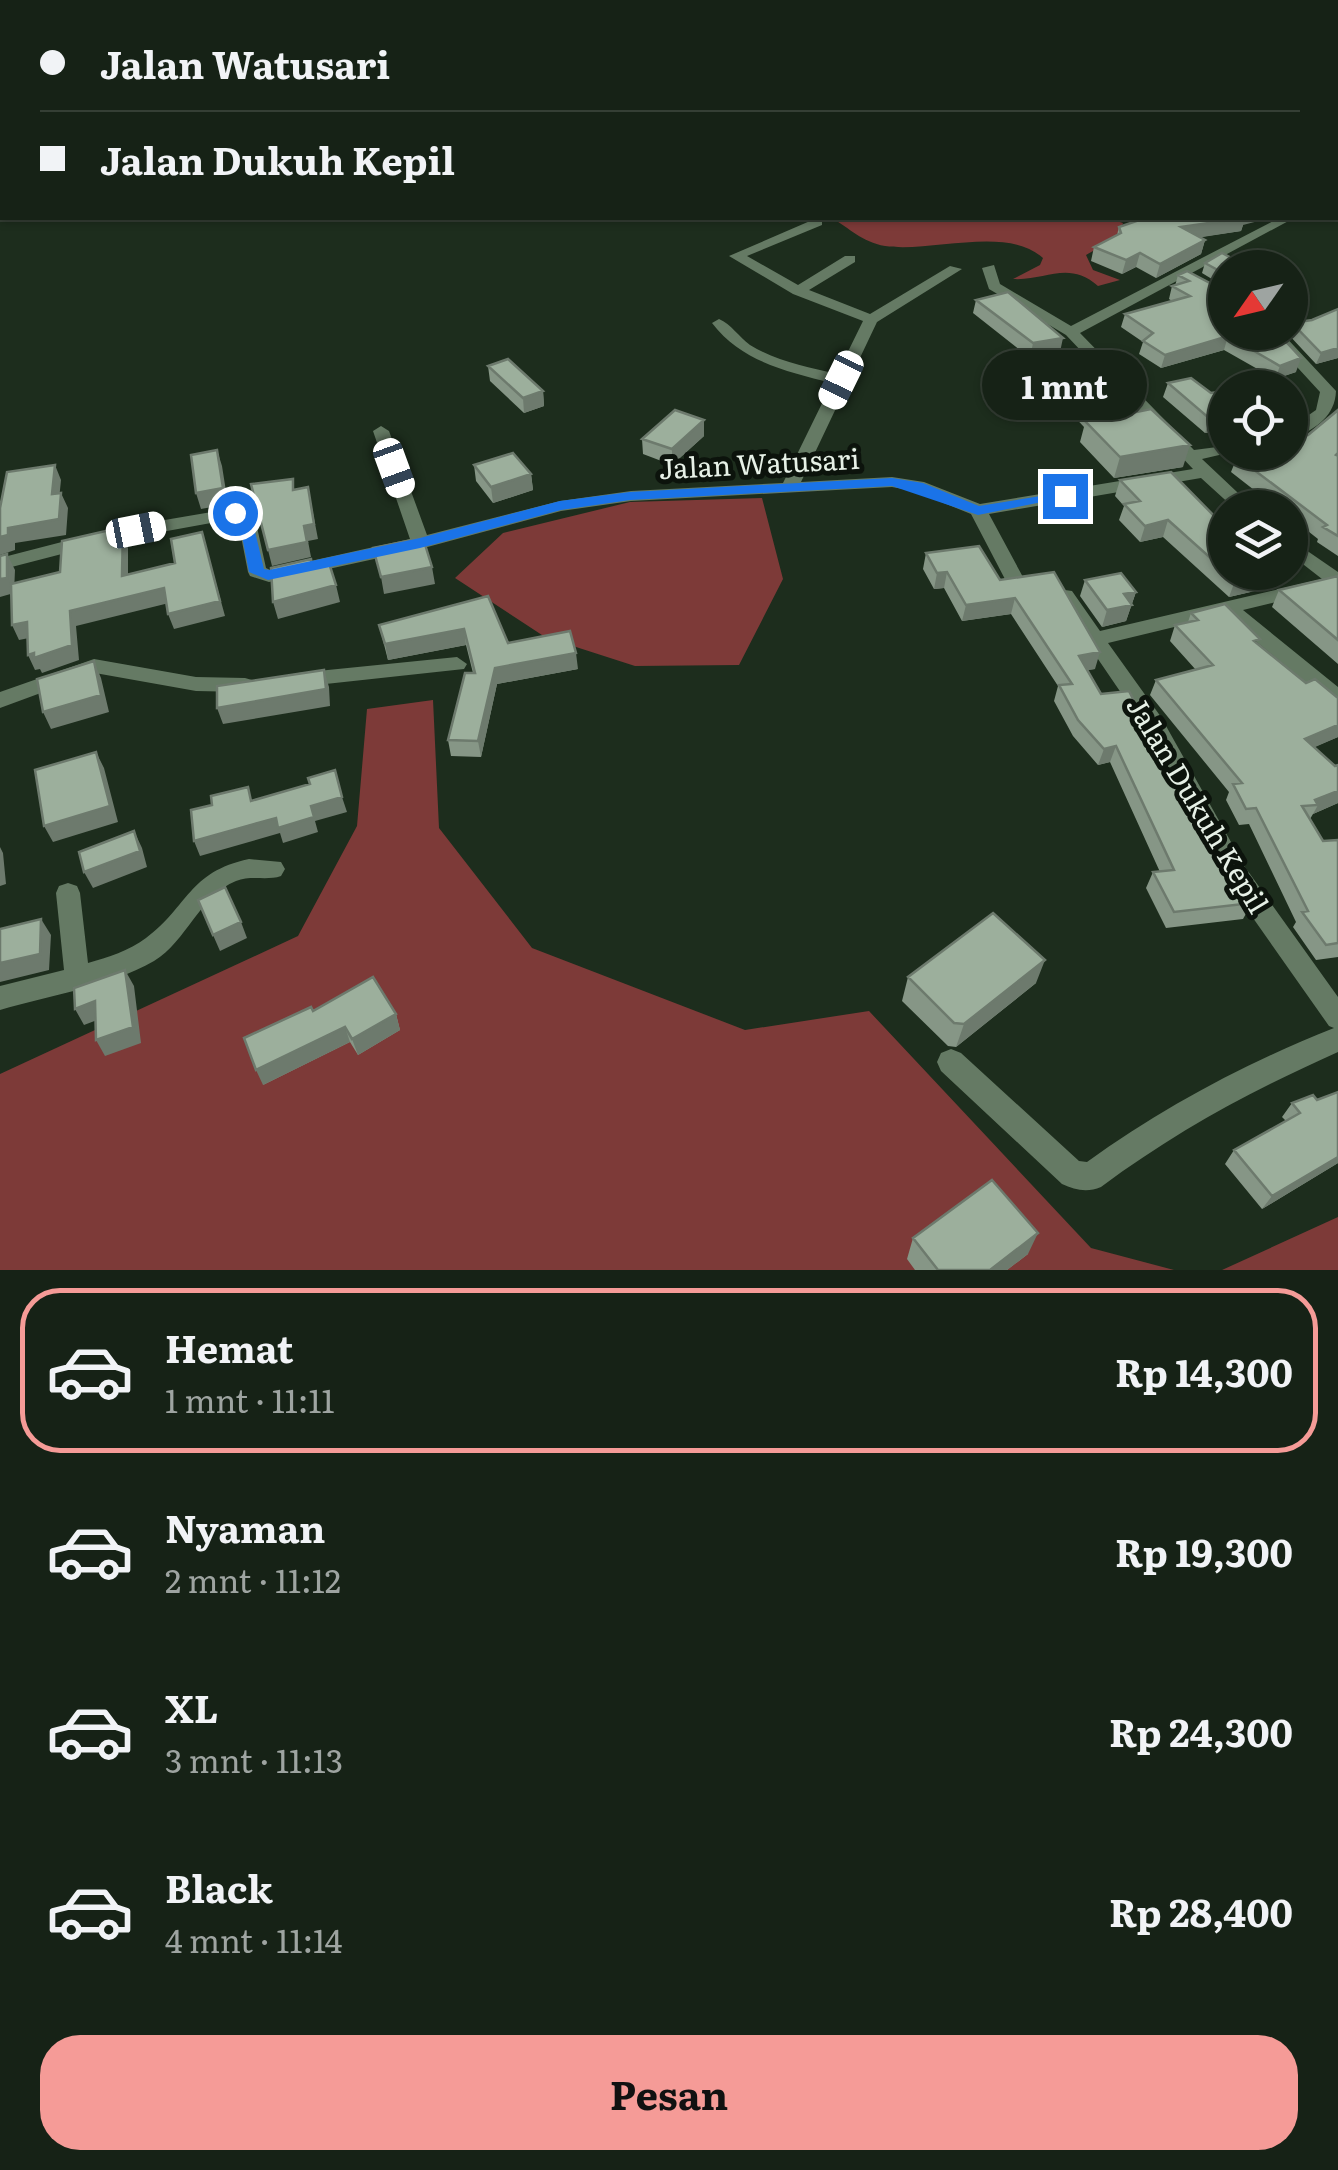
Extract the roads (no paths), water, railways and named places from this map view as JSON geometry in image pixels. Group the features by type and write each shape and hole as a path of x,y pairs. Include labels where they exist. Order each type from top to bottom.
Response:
{"street":[{"path":"1071,332 1284,220"},
{"path":"817,222 736,256 798,291 870,319"},
{"path":"798,291 850,259"},
{"path":"989,268 994,286 1071,332 1225,490"},
{"path":"789,489 870,319 954,270"},
{"path":"1182,272 1206,287"},
{"path":"719,323 728,336 755,355 841,380"},
{"path":"1289,350 1328,391 1329,405 1308,424"},
{"path":"380,431 420,543"},
{"path":"1190,456 1208,453"},
{"path":"1014,579 978,510 1205,472"},
{"name":"Jalan Watusari","path":"0,564 112,535 235,513 246,518 257,572 262,576 420,543 560,506 630,496 906,483 978,510"},
{"path":"1308,559 1338,581"},
{"path":"1095,639 1338,581"},
{"name":"Jalan Dukuh Kepil","path":"1062,591 1153,723 1236,874 1338,1018"},
{"path":"1228,608 1338,698"},
{"path":"0,700 94,666 196,684 232,686 457,664"},
{"path":"0,998 136,958 153,948 215,880 247,866 273,869"},
{"path":"68,893 77,974"},
{"path":"951,1062 1072,1174 1091,1177 1148,1135 1242,1082 1338,1039"}]}
